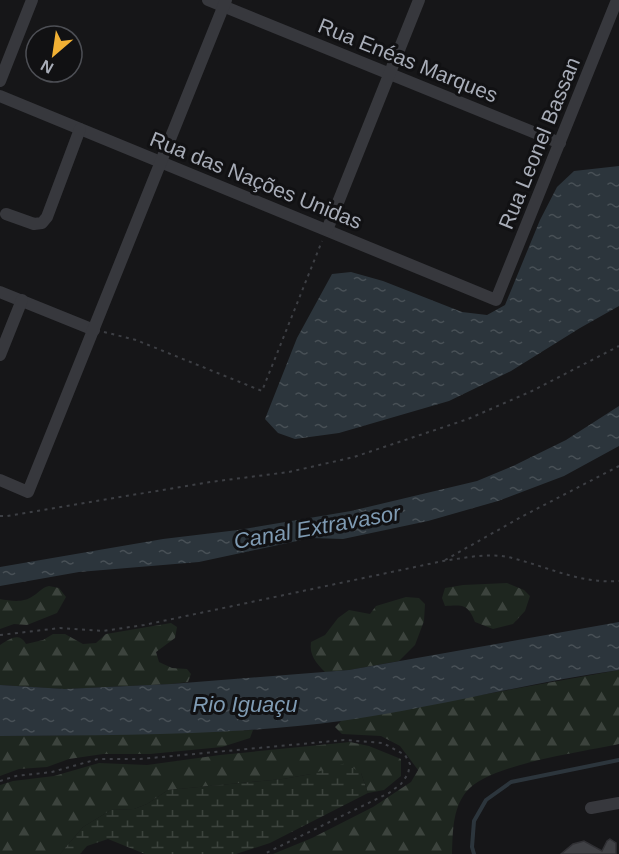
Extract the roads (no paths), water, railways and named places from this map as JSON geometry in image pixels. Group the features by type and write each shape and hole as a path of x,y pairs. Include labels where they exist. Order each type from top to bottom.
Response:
{"street":[{"path":"0,81 32,0"},
{"name":"Rua Enéas Marques","path":"208,0 225,3 390,74 560,143"},
{"path":"327,230 419,0"},
{"name":"Rua Leonel Bassan","path":"496,300 617,0"},
{"path":"0,480 28,492 225,3"},
{"name":"Rua das Nações Unidas","path":"0,96 496,300"},
{"path":"6,214 34,224 42,223 81,129"},
{"path":"0,292 94,330"},
{"path":"0,355 22,300"},
{"path":"591,808 619,803"}],"water":[{"path":"619,166 619,306 511,371 449,401 339,433 295,439 278,433 265,419 297,338 332,274 351,272 383,281 462,312 487,315 505,305 540,220 557,187 574,171"},
{"name":"Canal Extravasor","path":"619,406 619,446 564,476 498,501 428,521 343,539 311,538 199,562 79,572 0,586 0,567 163,539 238,530 351,511 477,481 566,440"},
{"name":"Rio Iguaçu","path":"619,622 619,670 411,709 341,721 256,730 171,734 0,736 0,685 65,689 171,684 349,670"}],"waterway":[{"path":"474,854 472,847 474,821 486,800 511,782 619,760"}]}
